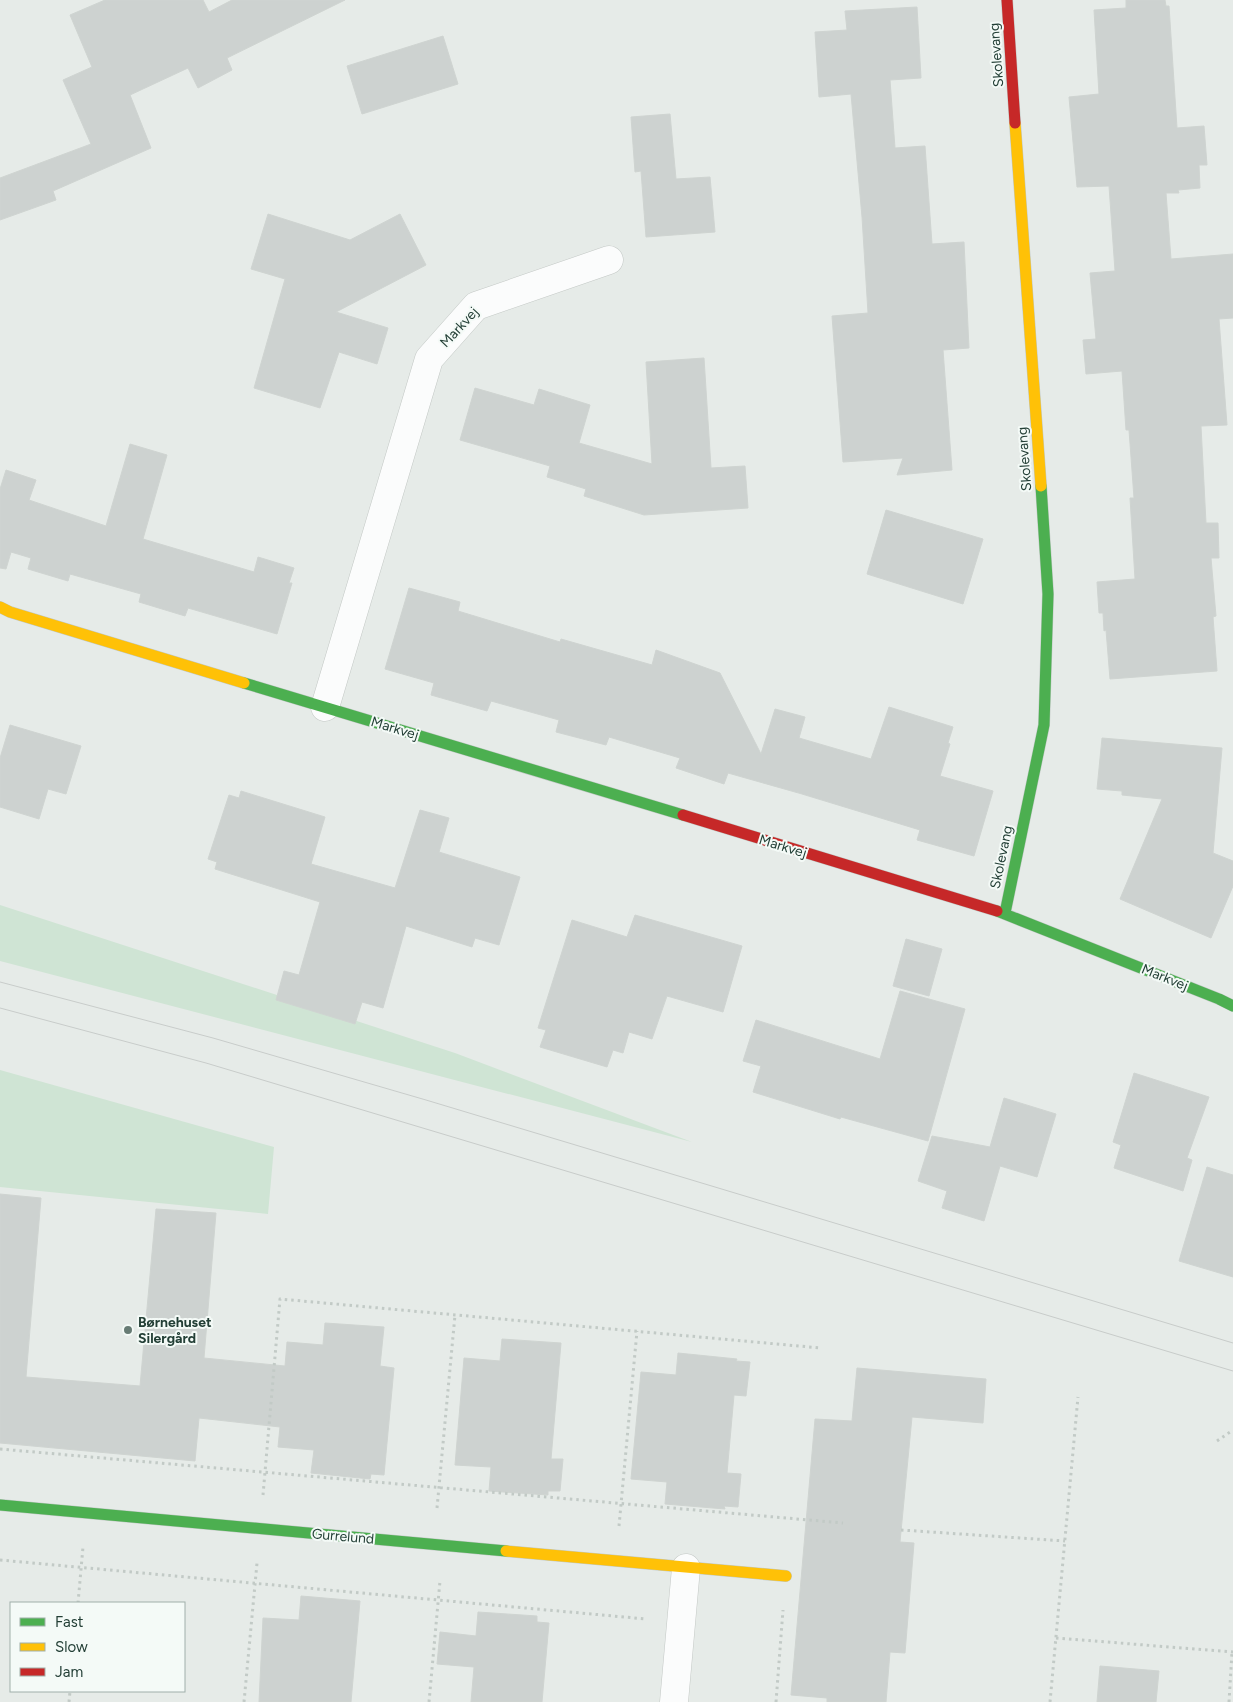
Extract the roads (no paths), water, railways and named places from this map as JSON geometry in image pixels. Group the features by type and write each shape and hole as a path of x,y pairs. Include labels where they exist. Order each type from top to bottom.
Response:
{"street":[{"name":"Skolevang","path":"1005,913 1044,725 1048,594 1008,0"},
{"name":"Markvej","path":"325,707 429,359 476,306 608,260"},
{"name":"Markvej","path":"0,607 10,612 1005,913 1219,998 1233,1006"},
{"name":"Gurrelund","path":"0,1505 786,1576"},
{"path":"674,1702 686,1568"}],"tram line":[{"path":"0,982 213,1038 426,1100 1233,1343"},
{"path":"0,1008 206,1063 1233,1371"}],"place":[{"name":"Børnehuset Silergård","path":"128,1330"}]}
